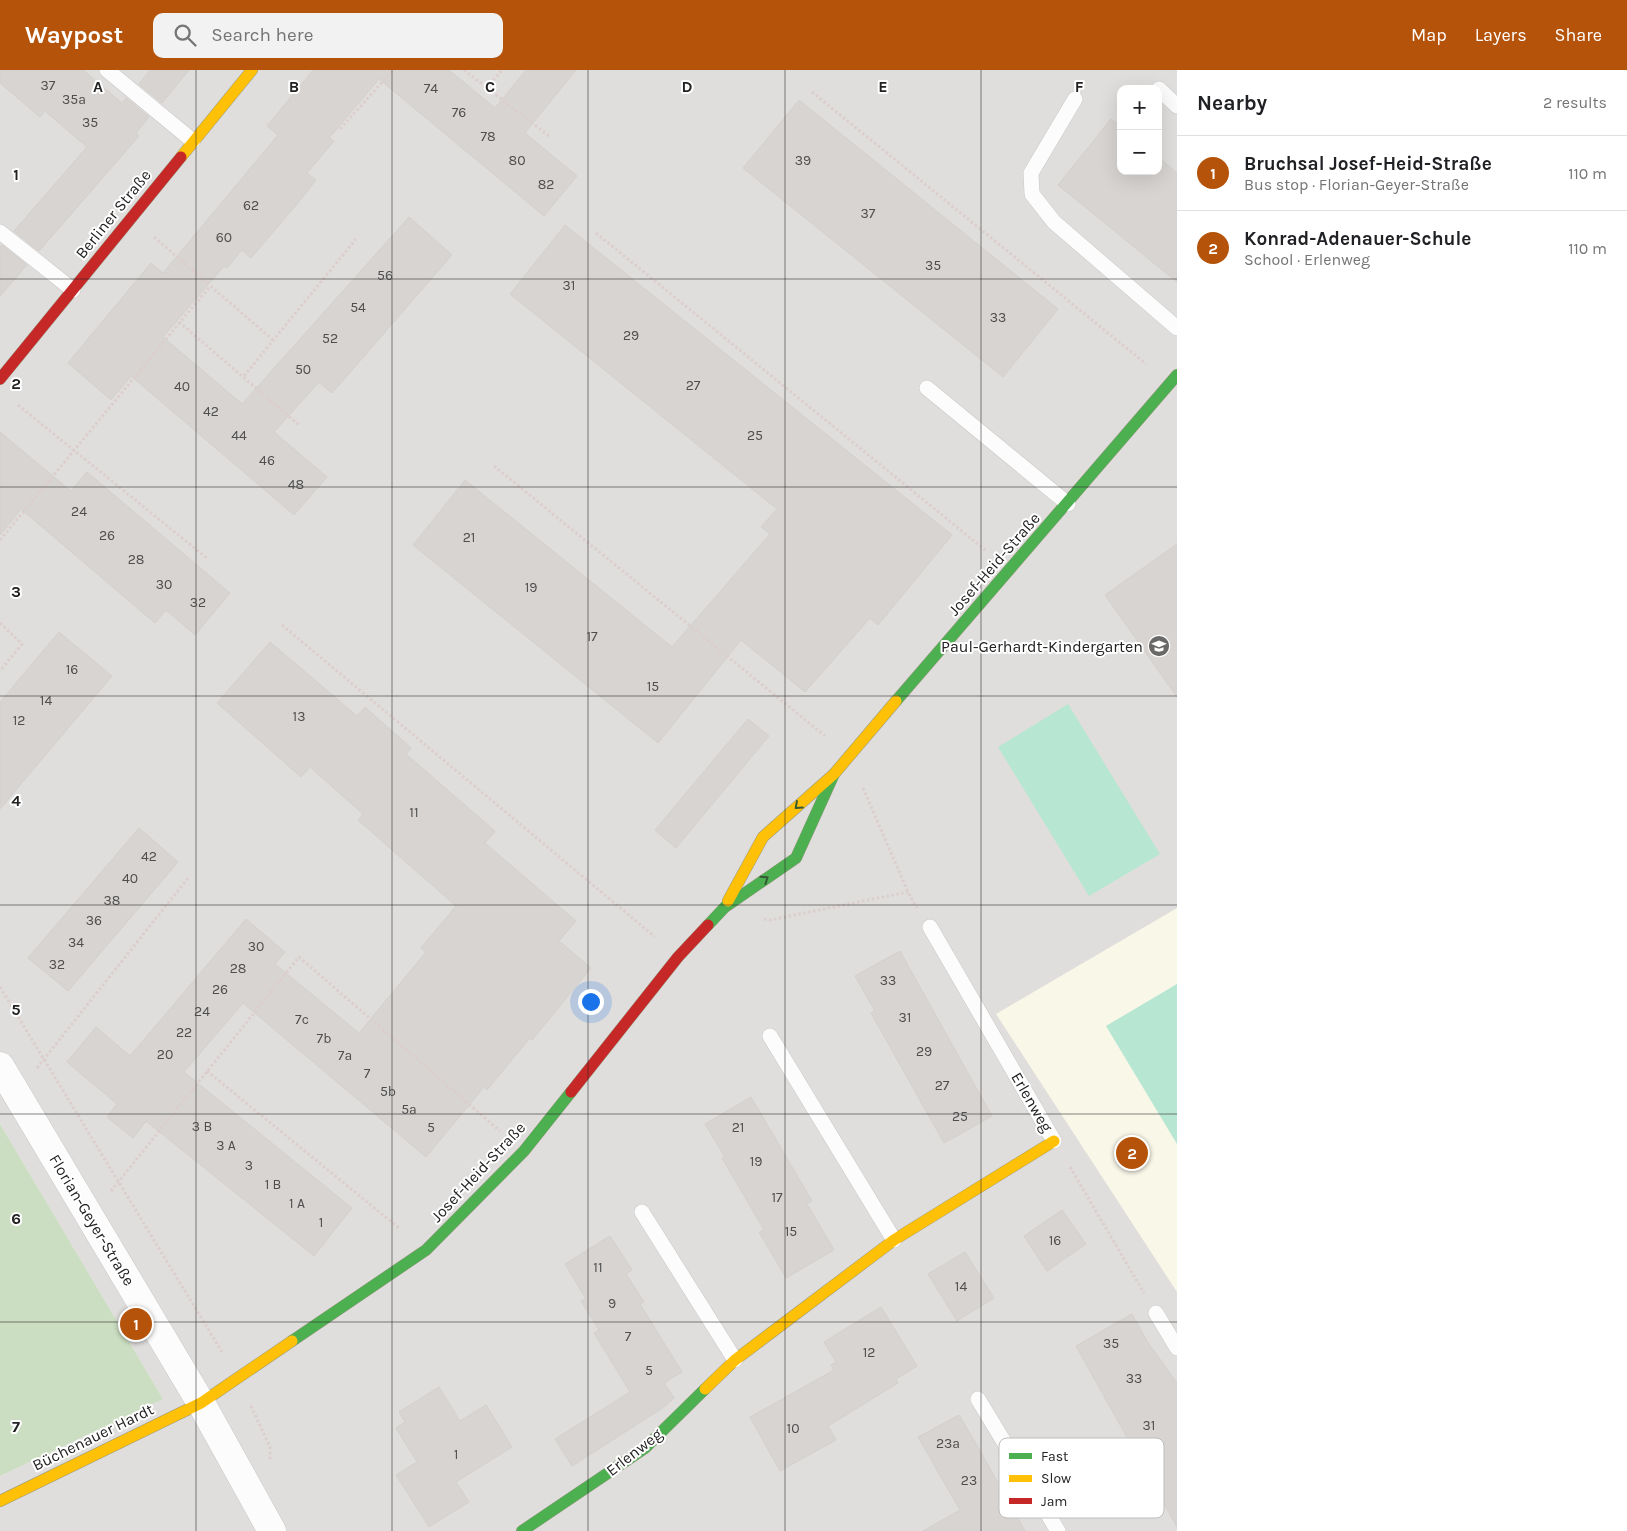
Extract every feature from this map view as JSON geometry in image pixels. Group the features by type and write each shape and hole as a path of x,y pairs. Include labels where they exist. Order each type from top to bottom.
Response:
{"street":[{"name":"Berliner Straße","path":"0,379 252,70"},
{"name":"Josef-Heid-Straße","path":"725,906 763,838 834,774 1011,571 1174,379"},
{"name":"Josef-Heid-Straße","path":"201,1403 426,1250 524,1151 678,957 725,906 796,858 834,774"},
{"name":"Florian-Geyer-Straße","path":"0,1066 201,1403 272,1531"},
{"name":"Erlenweg","path":"522,1531 645,1448 735,1360 894,1240 1054,1141"},
{"name":"Büchenauer Hardt","path":"0,1501 201,1403"}],"lane":[{"path":"107,70 193,140"},
{"path":"1162,92 1177,106"},
{"path":"1075,100 1030,172 1032,194 1054,222 1177,328"},
{"path":"0,232 73,290"},
{"path":"927,388 1068,504"},
{"name":"Erlenweg","path":"930,927 1054,1141"},
{"path":"770,1036 894,1240"},
{"path":"642,1212 735,1360"},
{"path":"1156,1313 1177,1348"},
{"path":"978,1399 1002,1438"},
{"path":"1050,1518 1058,1531"}],"path":[{"path":"340,129 393,70"},
{"path":"464,70 550,137"},
{"path":"487,88 502,70"},
{"path":"812,92 1174,379"},
{"path":"131,217 273,340"},
{"path":"596,233 1011,571"},
{"path":"244,376 356,239"},
{"path":"0,540 210,286"},
{"path":"179,322 299,424"},
{"path":"15,402 208,559"},
{"path":"494,466 849,755 908,892 930,927"},
{"path":"0,623 22,644 0,671"},
{"path":"282,625 678,957"},
{"path":"17,1094 188,878"},
{"path":"725,906 770,920 908,892"},
{"path":"90,1216 299,957 524,1151"},
{"path":"0,987 238,1377 270,1447 269,1465"},
{"path":"208,1071 426,1250"},
{"path":"1054,1141 1156,1313"}],"shaded area":[{"path":"0,70 1177,70 1177,1531 0,1531 0,1476 163,1399 0,1124"},
{"path":"1177,908 1177,1292 996,1014"}],"green space":[{"path":"1068,704 1160,854 1089,896 998,747"},
{"path":"1177,984 1177,1144 1106,1026"},
{"path":"0,1124 163,1399 0,1476"}],"building":[{"path":"0,70 83,70 122,103 126,98 149,117 136,133 139,136 39,251 14,231 87,147 45,111 40,117 0,83"},
{"path":"150,70 189,70 162,103 139,84"},
{"path":"313,70 449,70 495,108 526,70 576,70 525,133 577,176 544,216 379,79 329,138 334,141 307,173 316,180 302,198 251,258 242,250 227,268 224,266 163,337 242,404 409,217 452,255 332,393 319,382 274,432 327,477 294,515 131,376 111,400 68,363 151,263 163,273 278,135 267,126"},
{"path":"799,100 1058,309 1003,377 743,168"},
{"path":"1111,119 1117,124 1117,175 1162,175 1162,160 1177,173 1177,282 1058,185"},
{"path":"565,225 952,535 878,625 870,618 805,692 741,640 658,743 413,545 465,480 672,647 770,534 761,527 777,509 510,294"},
{"path":"2,245 27,265 0,296 0,247"},
{"path":"0,432 71,491 87,472 230,593 195,635 166,610 155,623 21,509 0,535"},
{"name":"Paul-Gerhardt-Kindergarten","path":"1177,544 1177,697 1105,595"},
{"path":"59,632 112,676 0,809 0,702"},
{"path":"270,642 357,716 365,707 411,748 406,754 495,831 485,843 576,921 559,941 591,968 532,1040 530,1038 487,1090 484,1087 426,1157 243,1003 184,1072 352,1208 314,1256 146,1121 133,1138 107,1117 117,1104 67,1062 96,1027 130,1056 246,919 285,952 275,964 359,1033 426,952 421,948 456,906 358,820 363,814 310,767 301,777 217,703"},
{"path":"748,719 769,736 676,848 655,830"},
{"path":"139,828 178,862 68,991 28,958"},
{"path":"900,951 992,1116 944,1143 871,1013 875,1011 855,976"},
{"path":"751,1097 812,1201 807,1204 834,1250 786,1278 759,1232 764,1230 722,1158 725,1157 705,1124"},
{"path":"1062,1210 1086,1244 1047,1271 1024,1236"},
{"path":"610,1236 632,1270 626,1274 644,1302 640,1304 682,1372 664,1383 674,1398 664,1407 572,1466 555,1439 630,1392 594,1333 599,1330 581,1301 586,1299 565,1264"},
{"path":"965,1252 994,1298 957,1321 928,1274"},
{"path":"881,1307 917,1366 896,1379 898,1383 828,1426 836,1440 780,1471 750,1417 834,1370 831,1365 836,1362 824,1342"},
{"path":"1132,1314 1147,1341 1177,1383 1177,1527 1164,1504 1164,1438 1127,1438 1076,1346"},
{"path":"439,1387 460,1421 486,1405 512,1447 456,1482 469,1502 429,1527 396,1475 417,1462 396,1428 405,1422 399,1412"},
{"path":"959,1415 999,1485 999,1518 1018,1518 1025,1531 923,1531 960,1510 918,1437"}],"traffic: fast":[{"path":"896,701 1177,375"},
{"path":"708,925 725,907 796,858 834,774"},
{"path":"292,1341 426,1250 524,1151 571,1092"},
{"path":"522,1531 645,1448 705,1389"}],"traffic: slow":[{"path":"181,157 252,70"},
{"path":"728,901 763,837 834,774 896,701"},
{"path":"705,1389 735,1360 894,1240 1054,1141"},
{"path":"0,1501 201,1403 292,1341"}],"traffic: jam":[{"path":"0,379 181,157"},
{"path":"571,1092 678,957 708,925"}],"place":[{"name":"Paul-Gerhardt-Kindergarten","path":"1159,646"},
{"name":"Konrad-Adenauer-Schule","path":"1132,1153"},
{"name":"Bruchsal Josef-Heid-Straße","path":"136,1324"}]}
